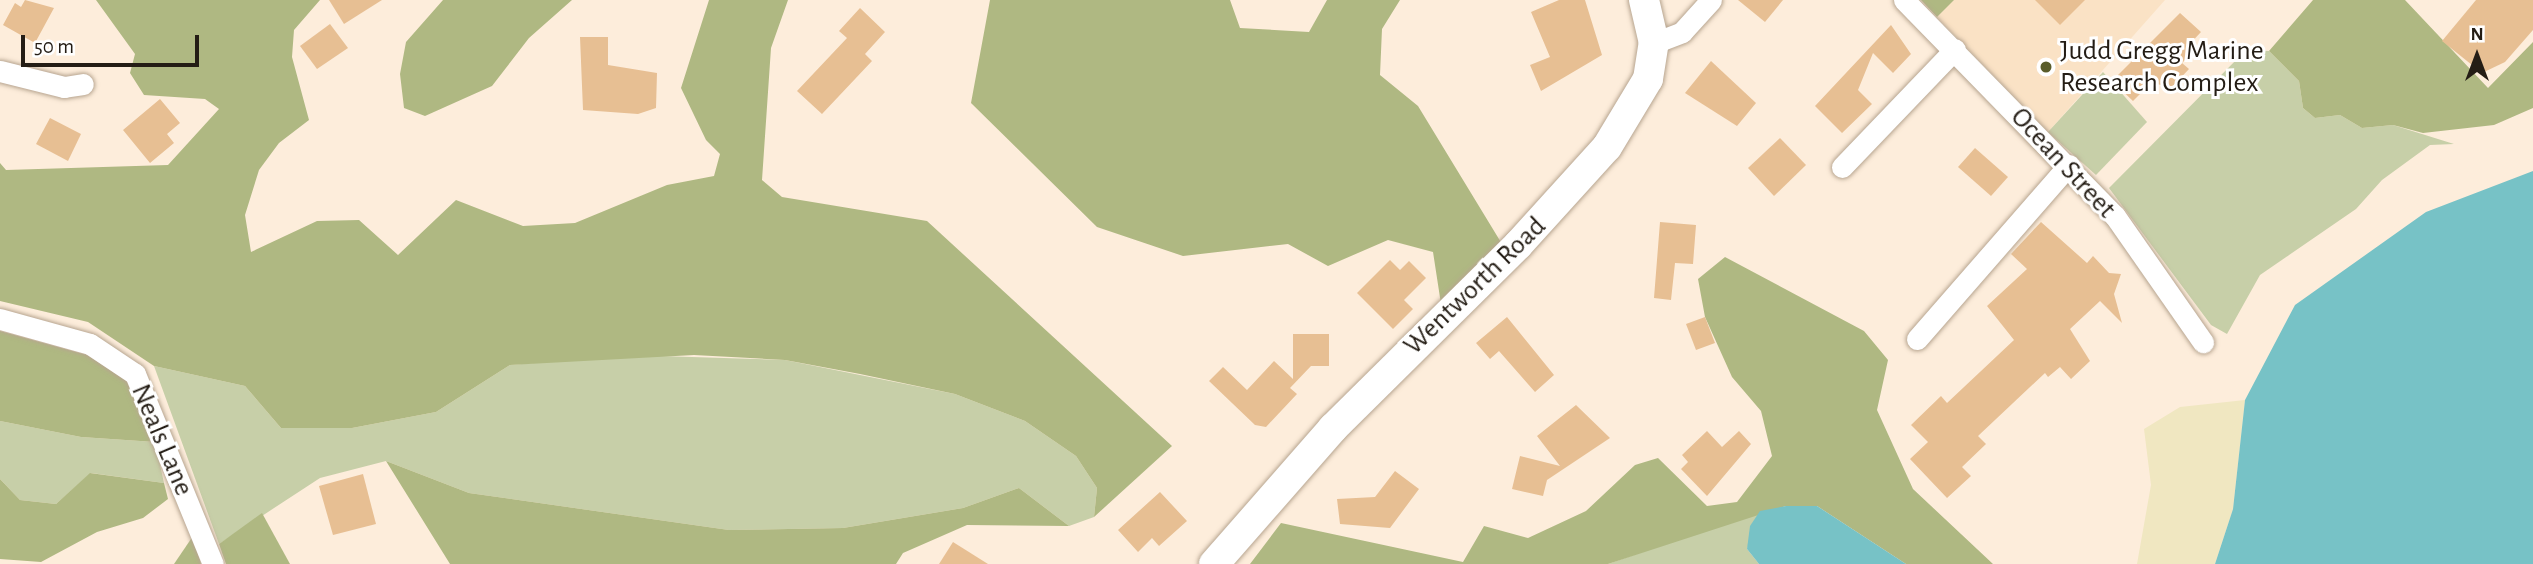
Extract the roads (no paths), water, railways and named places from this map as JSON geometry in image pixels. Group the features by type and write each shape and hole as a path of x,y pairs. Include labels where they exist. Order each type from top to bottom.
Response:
{"main road":[{"path":"1644,0 1654,43"},
{"name":"Wentworth Road","path":"1214,564 1333,428 1572,189 1638,104 1654,43"}],"street":[{"path":"1654,43 1682,32 1711,0"},
{"name":"Ocean Street","path":"1905,0 2070,164 2115,216 2203,342"},
{"path":"1842,167 1955,49"},
{"path":"0,71 64,87 83,84"},
{"path":"1917,339 2070,164"},
{"name":"Neals Lane","path":"0,319 90,344 135,374 213,564"}],"water":[{"path":"2533,171 2533,564 2215,564 2233,509 2245,400 2295,305 2426,212"},
{"path":"1786,506 1817,506 1906,564 1759,564 1747,549 1750,526 1760,511"}],"place":[{"name":"Judd Gregg Marine Research Complex","path":"2046,67"}]}
